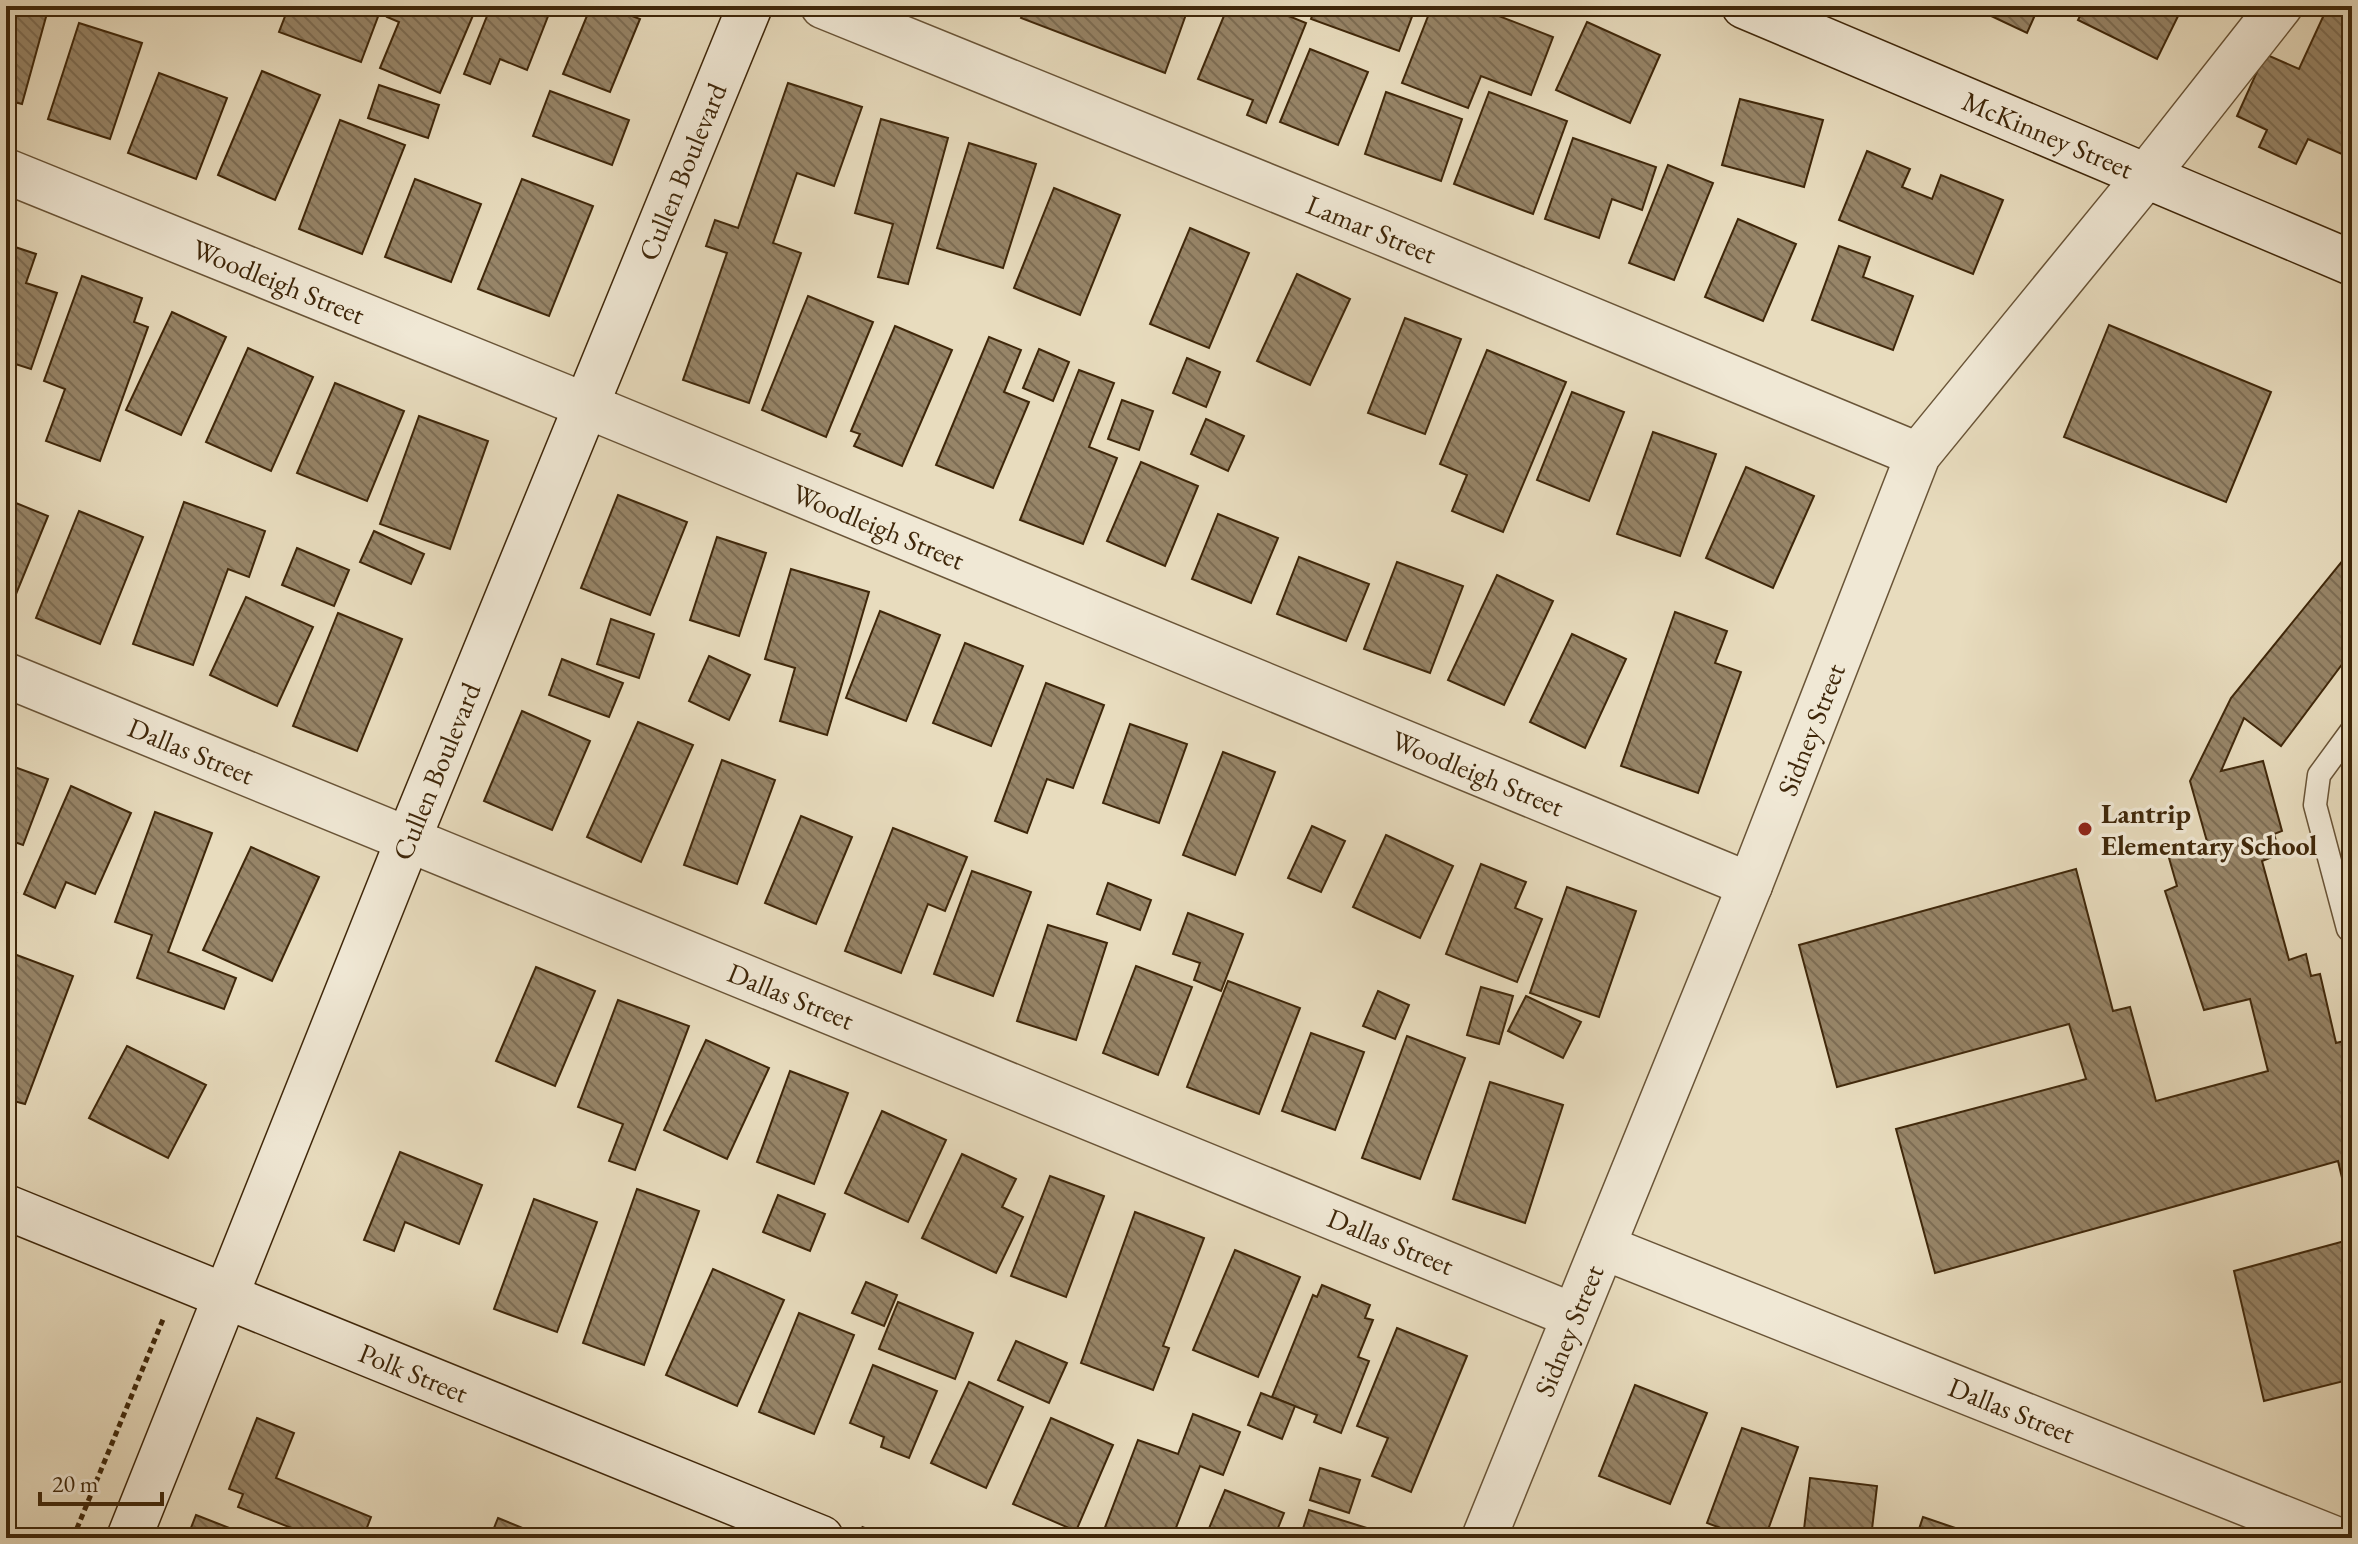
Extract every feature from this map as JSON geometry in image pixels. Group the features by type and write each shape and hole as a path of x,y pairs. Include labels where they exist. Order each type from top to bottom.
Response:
{"street":[{"name":"Cullen Boulevard","path":"129,1538 408,840 750,6"},
{"name":"Lamar Street","path":"823,6 1918,455"},
{"name":"McKinney Street","path":"1744,6 2352,263"},
{"name":"Sidney Street","path":"1484,1538 1750,885 1918,455 2280,6"},
{"name":"Woodleigh Street","path":"6,171 587,406 1750,885"},
{"name":"Dallas Street","path":"6,675 1574,1316"},
{"name":"Polk Street","path":"6,1207 821,1538"},
{"name":"Dallas Street","path":"1603,1247 2333,1538"}],"lane":[{"path":"2352,730 2319,775 2315,805 2348,929 2352,933"}],"path":[{"path":"73,1538 161,1326"}],"building":[{"path":"6,6 49,6 22,104 6,100"},
{"path":"49,6 79,6 77,14"},
{"path":"289,6 382,6 361,62 279,32"},
{"path":"392,6 477,6 440,93 380,68 399,22 387,17"},
{"path":"491,6 552,6 527,70 500,59 490,84 464,74"},
{"path":"591,6 606,6 640,19 610,92 563,74"},
{"path":"1026,6 1189,6 1165,73 1021,18"},
{"path":"1228,6 1264,6 1306,23 1266,123 1247,115 1253,100 1198,79"},
{"path":"1316,6 1416,6 1399,51 1311,19"},
{"path":"1432,6 1473,6 1553,37 1531,95 1481,76 1468,108 1402,83"},
{"path":"1970,6 2039,6 2027,33"},
{"path":"2085,6 2183,6 2157,59 2078,20"},
{"path":"2328,6 2337,6 2352,13 2352,137 2344,155 2308,139 2296,164 2259,147 2267,130 2237,116 2265,54 2299,69"},
{"path":"1587,22 1660,55 1630,123 1556,90"},
{"path":"79,23 142,43 110,139 48,119"},
{"path":"1310,49 1368,72 1338,145 1280,122"},
{"path":"262,71 320,95 275,200 218,175"},
{"path":"159,73 227,98 196,179 128,153"},
{"path":"788,83 862,107 834,186 797,173 773,243 801,253 749,403 683,380 727,253 706,246 715,220 738,228"},
{"path":"379,85 439,105 428,138 368,118"},
{"path":"550,91 629,120 612,165 533,136"},
{"path":"1386,92 1462,119 1441,181 1365,154"},
{"path":"1489,92 1567,121 1533,214 1454,184"},
{"path":"1740,99 1823,120 1804,187 1722,165"},
{"path":"881,119 948,138 908,284 878,277 893,224 855,213"},
{"path":"340,120 405,145 362,254 299,229"},
{"path":"1573,138 1656,167 1642,210 1612,199 1599,238 1545,219"},
{"path":"969,143 1036,164 1003,268 937,248"},
{"path":"1867,151 1910,169 1902,187 1932,199 1941,175 2003,200 1973,274 1839,220"},
{"path":"1668,165 1713,183 1674,280 1629,263"},
{"path":"415,179 481,204 451,282 385,257"},
{"path":"522,179 593,206 549,316 478,289"},
{"path":"1054,188 1120,215 1080,315 1014,288"},
{"path":"1738,219 1796,244 1763,321 1705,297"},
{"path":"1190,228 1249,253 1209,348 1150,324"},
{"path":"6,244 36,254 26,283 57,293 31,369 6,361"},
{"path":"1839,246 1870,257 1863,277 1913,296 1893,350 1812,320"},
{"path":"1297,274 1350,299 1310,385 1257,361"},
{"path":"82,276 142,298 134,322 148,327 100,461 46,441 65,389 44,381"},
{"path":"808,296 873,322 826,437 762,410"},
{"path":"172,312 226,337 181,435 126,410"},
{"path":"1405,318 1461,339 1425,434 1368,413"},
{"path":"2109,325 2271,392 2226,502 2064,437"},
{"path":"895,326 952,350 902,466 854,446 860,434 851,431"},
{"path":"989,337 1021,350 1004,392 1029,402 993,488 936,465"},
{"path":"248,348 313,377 271,471 206,442"},
{"path":"1039,349 1069,362 1053,401 1023,388"},
{"path":"1487,350 1566,382 1503,532 1452,511 1467,475 1440,464"},
{"path":"1187,358 1220,372 1206,407 1173,393"},
{"path":"1079,370 1114,383 1089,447 1117,458 1083,544 1020,520"},
{"path":"335,383 404,411 367,501 297,473"},
{"path":"1572,392 1624,412 1589,501 1537,480"},
{"path":"1122,400 1153,411 1139,450 1108,439"},
{"path":"419,416 488,441 450,549 380,524"},
{"path":"1206,419 1244,436 1228,471 1191,454"},
{"path":"1653,432 1716,454 1680,556 1617,534"},
{"path":"1141,462 1198,486 1165,566 1107,541"},
{"path":"1746,467 1814,496 1773,588 1706,558"},
{"path":"618,495 687,522 650,615 581,588"},
{"path":"6,499 48,516 14,599 6,596"},
{"path":"184,502 265,531 249,577 228,569 193,665 133,644"},
{"path":"79,511 143,537 100,644 36,618"},
{"path":"1218,514 1278,538 1251,603 1192,579"},
{"path":"374,531 424,554 411,584 360,562"},
{"path":"717,537 766,553 739,636 690,620"},
{"path":"297,548 349,570 334,606 282,585"},
{"path":"2352,549 2352,651 2281,746 2244,718 2221,771 2263,761 2282,831 2274,834 2280,854 2262,861 2289,960 2306,954 2311,976 2320,974 2336,1043 2352,1039 2352,1220 2338,1161 1935,1273 1896,1129 2086,1079 2069,1024 1837,1087 1799,945 2076,869 2113,1011 2130,1007 2156,1101 2268,1071 2250,999 2204,1010 2165,891 2177,886 2169,858 2208,845 2190,781 2231,698"},
{"path":"1299,557 1369,584 1346,641 1277,614"},
{"path":"1397,562 1463,586 1430,673 1364,649"},
{"path":"791,569 869,592 827,735 780,721 795,668 765,659"},
{"path":"1497,575 1553,601 1504,705 1448,680"},
{"path":"246,597 313,627 277,706 210,675"},
{"path":"880,611 940,635 906,721 846,698"},
{"path":"1675,612 1727,631 1715,663 1741,672 1698,793 1621,766"},
{"path":"338,613 402,639 357,751 293,726"},
{"path":"611,619 654,634 639,678 597,664"},
{"path":"1572,634 1626,659 1585,748 1530,722"},
{"path":"965,643 1023,666 991,746 933,723"},
{"path":"709,656 750,675 729,720 689,701"},
{"path":"562,659 623,683 609,717 549,695"},
{"path":"1046,683 1104,705 1073,788 1047,779 1027,833 995,821"},
{"path":"522,711 590,741 552,830 484,801"},
{"path":"638,722 693,745 641,862 587,837"},
{"path":"1130,724 1187,744 1159,823 1103,803"},
{"path":"1223,752 1275,772 1235,875 1183,855"},
{"path":"722,760 775,780 737,884 684,865"},
{"path":"6,764 48,779 23,845 6,839"},
{"path":"71,786 131,813 95,894 66,882 55,908 24,894"},
{"path":"155,812 212,833 168,952 236,978 224,1009 137,978 152,935 115,922"},
{"path":"801,816 852,837 816,924 765,903"},
{"path":"1312,826 1345,841 1321,892 1288,878"},
{"path":"893,828 967,857 945,911 928,904 901,973 845,951"},
{"path":"1386,835 1453,866 1420,938 1353,907"},
{"path":"251,847 319,877 272,981 203,950"},
{"path":"1481,864 1526,882 1515,908 1542,919 1517,982 1446,954"},
{"path":"972,871 1031,892 993,996 934,974"},
{"path":"1108,883 1151,900 1140,930 1097,914"},
{"path":"1567,887 1636,911 1599,1017 1530,993"},
{"path":"6,889 16,893 6,918"},
{"path":"1188,913 1243,934 1221,991 1194,980 1200,963 1173,954"},
{"path":"1048,925 1107,943 1076,1040 1017,1021"},
{"path":"6,951 73,976 25,1104 6,1099"},
{"path":"1136,966 1192,987 1158,1075 1103,1053"},
{"path":"536,967 595,991 555,1086 496,1061"},
{"path":"1228,981 1300,1008 1259,1114 1187,1087"},
{"path":"1481,987 1513,996 1499,1044 1467,1035"},
{"path":"1378,991 1409,1005 1395,1039 1363,1026"},
{"path":"1526,996 1581,1022 1563,1058 1508,1031"},
{"path":"618,1000 689,1026 635,1170 609,1161 623,1124 578,1107"},
{"path":"1311,1033 1364,1052 1335,1130 1282,1111"},
{"path":"1407,1036 1465,1058 1420,1179 1362,1158"},
{"path":"706,1040 769,1068 727,1159 664,1130"},
{"path":"127,1046 206,1085 168,1158 89,1118"},
{"path":"790,1071 848,1093 814,1184 757,1162"},
{"path":"1490,1082 1563,1105 1525,1223 1453,1199"},
{"path":"882,1111 946,1140 908,1222 845,1193"},
{"path":"400,1152 482,1185 459,1244 405,1222 394,1251 364,1240"},
{"path":"962,1154 1016,1179 1002,1207 1023,1217 996,1273 922,1238"},
{"path":"1050,1176 1104,1196 1066,1297 1011,1276"},
{"path":"637,1189 699,1211 644,1365 583,1343"},
{"path":"778,1195 825,1214 810,1251 763,1232"},
{"path":"534,1199 597,1222 557,1332 494,1309"},
{"path":"1135,1212 1204,1238 1163,1346 1169,1348 1153,1390 1081,1363"},
{"path":"2352,1239 2352,1379 2264,1401 2234,1271"},
{"path":"1235,1250 1300,1277 1258,1377 1193,1350"},
{"path":"713,1269 784,1300 737,1406 666,1375"},
{"path":"866,1282 897,1295 884,1326 852,1313"},
{"path":"1322,1285 1370,1305 1365,1318 1373,1320 1358,1357 1369,1361 1341,1433 1314,1422 1317,1415 1272,1397 1313,1295 1317,1297"},
{"path":"898,1302 973,1333 955,1379 879,1349"},
{"path":"799,1313 854,1335 814,1434 759,1412"},
{"path":"1397,1328 1467,1356 1411,1492 1372,1476 1388,1438 1357,1426"},
{"path":"1016,1341 1067,1363 1049,1403 998,1380"},
{"path":"873,1365 937,1391 909,1458 881,1447 884,1437 850,1423"},
{"path":"969,1382 1023,1407 986,1488 931,1463"},
{"path":"1635,1385 1707,1413 1670,1504 1599,1476"},
{"path":"1261,1393 1295,1406 1282,1439 1248,1425"},
{"path":"1193,1414 1240,1432 1223,1475 1200,1466 1172,1538 1101,1538 1138,1440 1178,1454"},
{"path":"257,1418 294,1433 276,1478 371,1517 363,1538 317,1538 238,1507 243,1494 229,1489"},
{"path":"1051,1418 1113,1445 1076,1531 1013,1504"},
{"path":"1742,1428 1798,1447 1765,1538 1748,1538 1707,1523"},
{"path":"1320,1468 1360,1480 1349,1513 1310,1500"},
{"path":"1810,1478 1877,1486 1871,1538 1803,1538"},
{"path":"1225,1490 1284,1513 1274,1538 1205,1538"},
{"path":"1309,1510 1399,1538 1300,1538"},
{"path":"196,1515 255,1538 187,1538"},
{"path":"1923,1517 1973,1534 1972,1538 1916,1538"},
{"path":"498,1518 547,1538 490,1538"},
{"path":"1612,1529 1635,1538 1608,1538"}],"place":[{"name":"Lantrip Elementary School","path":"2085,829"}]}
